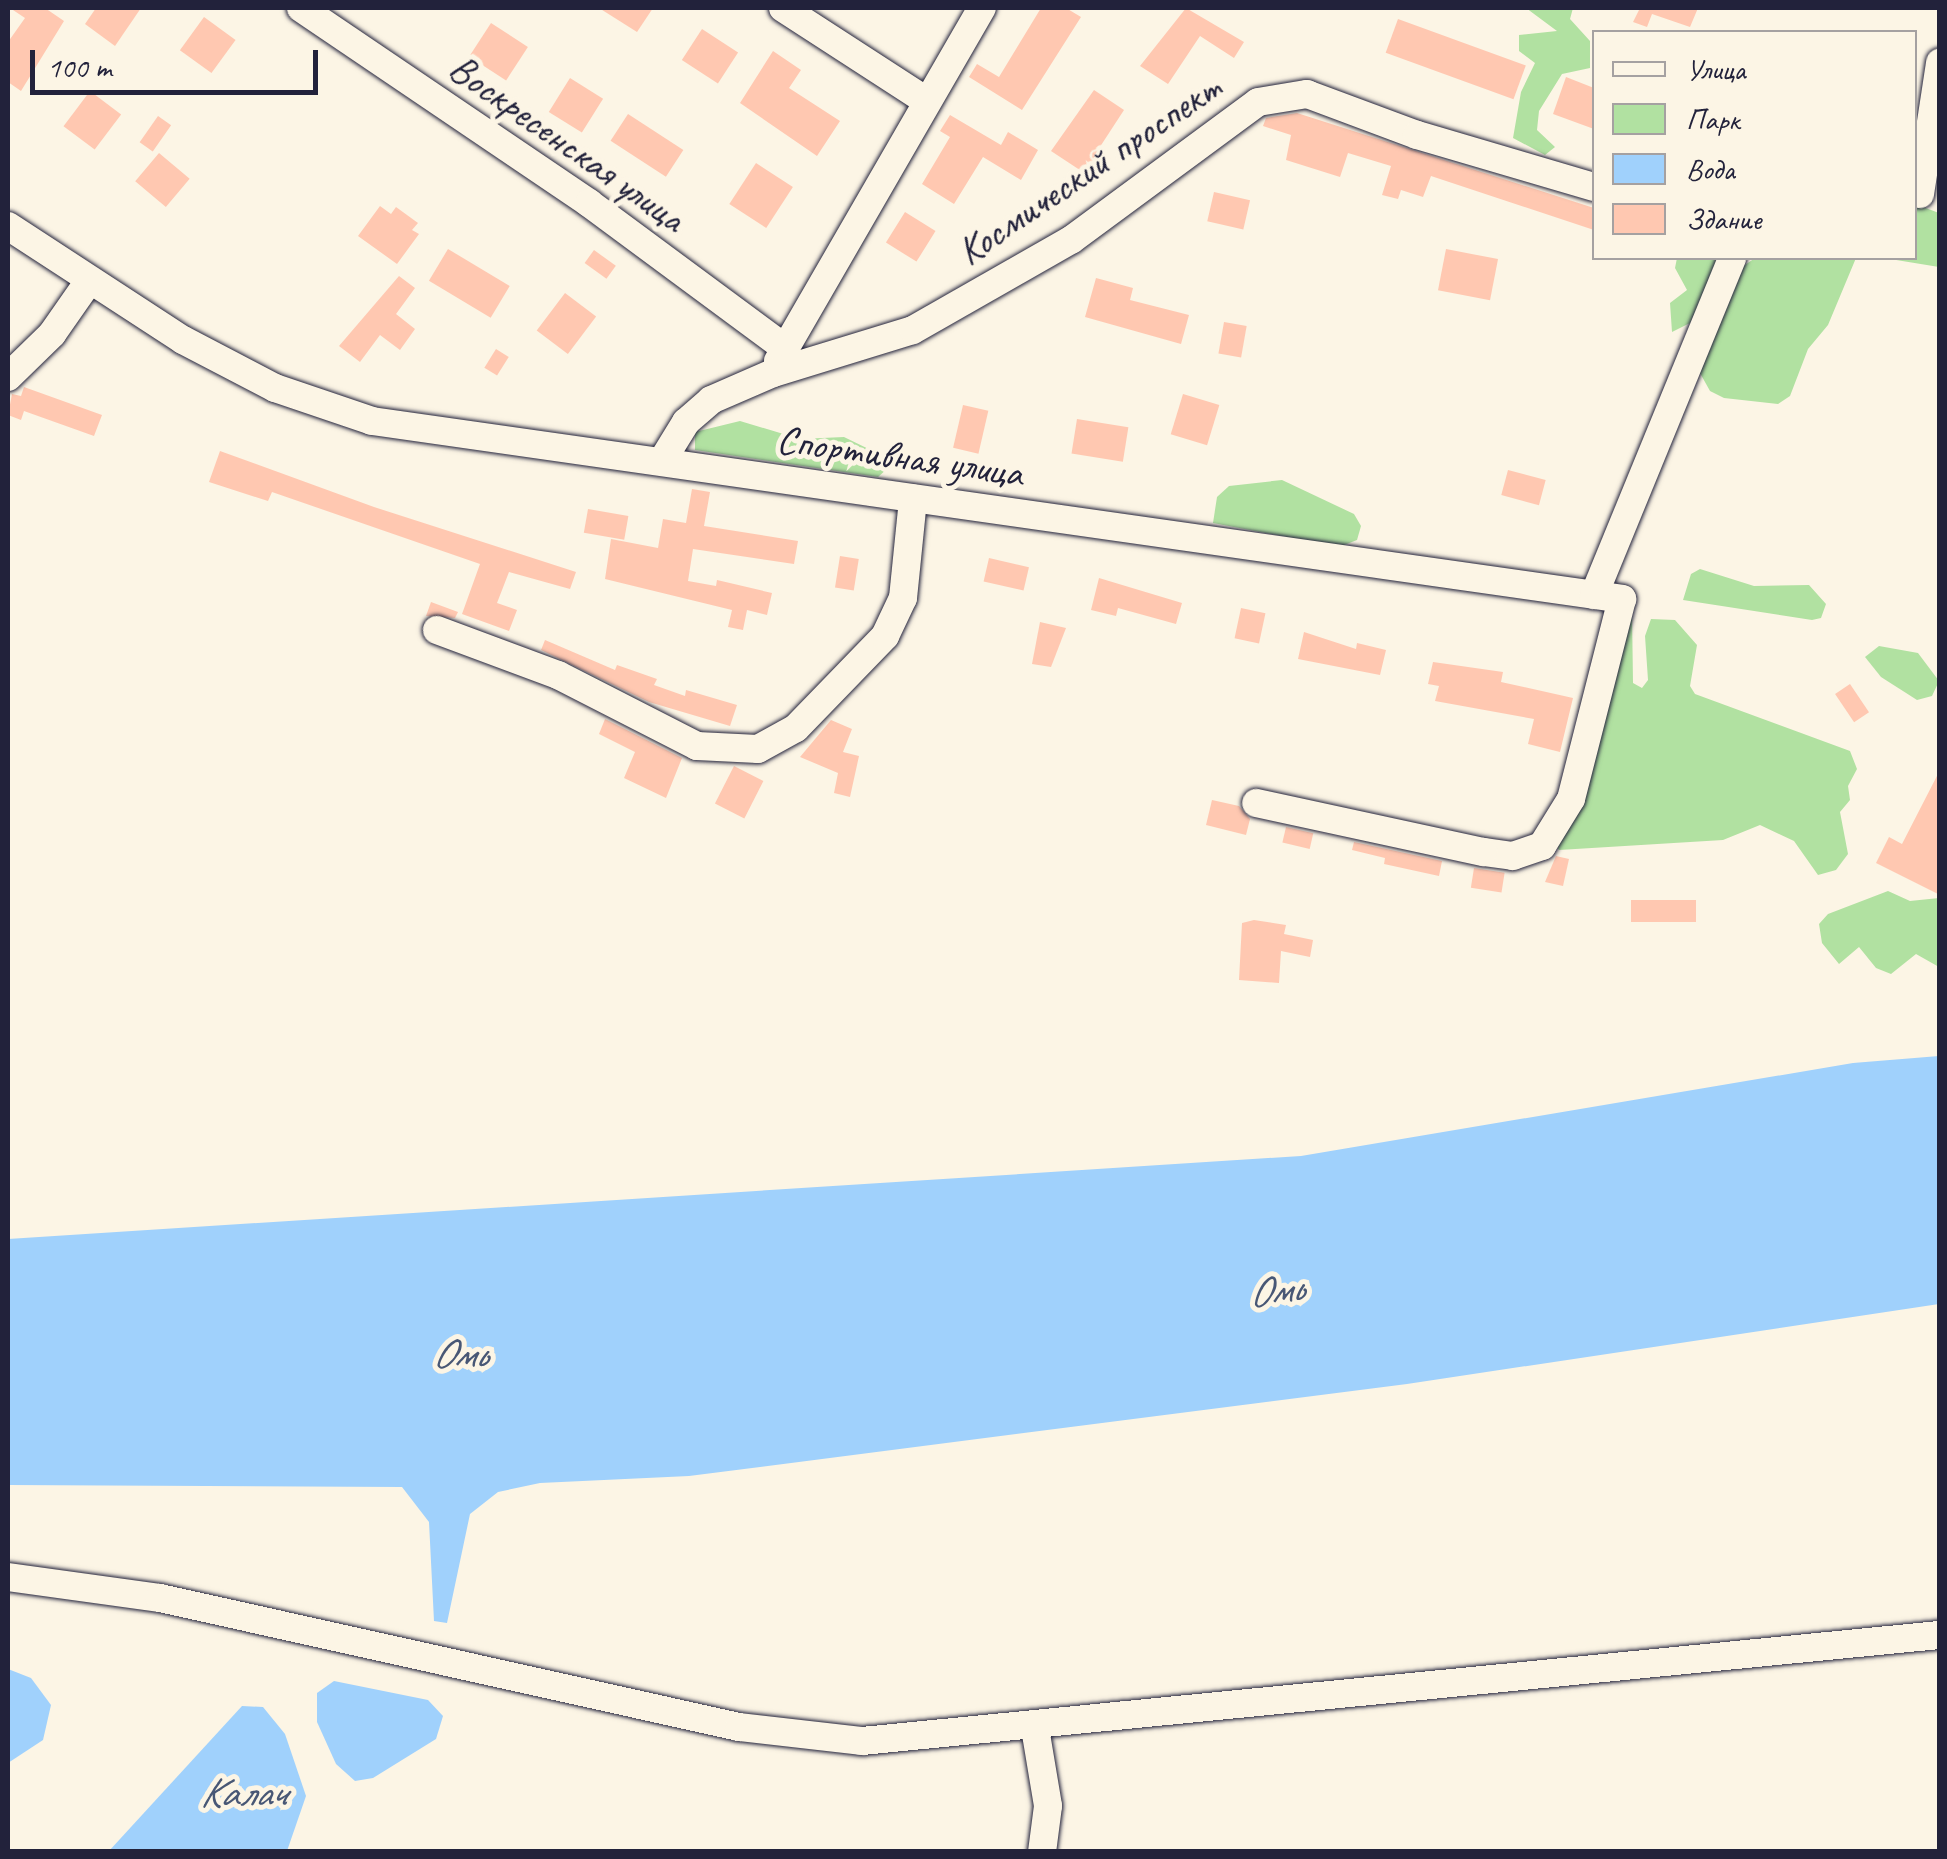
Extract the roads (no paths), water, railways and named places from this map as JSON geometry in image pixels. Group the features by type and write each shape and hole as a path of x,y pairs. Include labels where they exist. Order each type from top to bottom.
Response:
{"street":[{"name":"Воскресенская улица","path":"301,8 589,203 779,360"},
{"path":"783,8 927,102"},
{"path":"779,360 982,8"},
{"path":"1924,195 1940,64"},
{"name":"Космический проспект","path":"662,461 686,422 711,400 779,360 898,336 979,294 1071,240 1258,102 1308,94 1416,135 1592,186"},
{"name":"Спортивная улица","path":"8,226 183,340 276,388 372,420 1608,597"},
{"path":"1256,803 1483,852 1514,856 1542,846 1571,799 1608,597 1731,260"},
{"path":"8,377 62,324 89,282"},
{"path":"437,630 558,675 697,746 758,749 796,728 885,636 903,598 913,499"},
{"path":"8,1576 160,1598 805,1737 862,1741 1035,1728 1940,1634"},
{"path":"1035,1728 1048,1806 1042,1852"}],"water":[{"name":"Омь","path":"1939,1056 1939,1304 1407,1384 689,1476 540,1483 498,1492 470,1514 447,1623 434,1621 429,1522 402,1487 8,1485 8,1239 1301,1156 1853,1063"},
{"path":"8,1669 31,1678 51,1705 43,1740 8,1763"},
{"path":"334,1681 428,1700 443,1716 436,1739 373,1778 355,1781 336,1764 317,1722 317,1693"},
{"name":"Калач","path":"242,1706 263,1707 285,1734 306,1796 287,1851 109,1851"}]}
